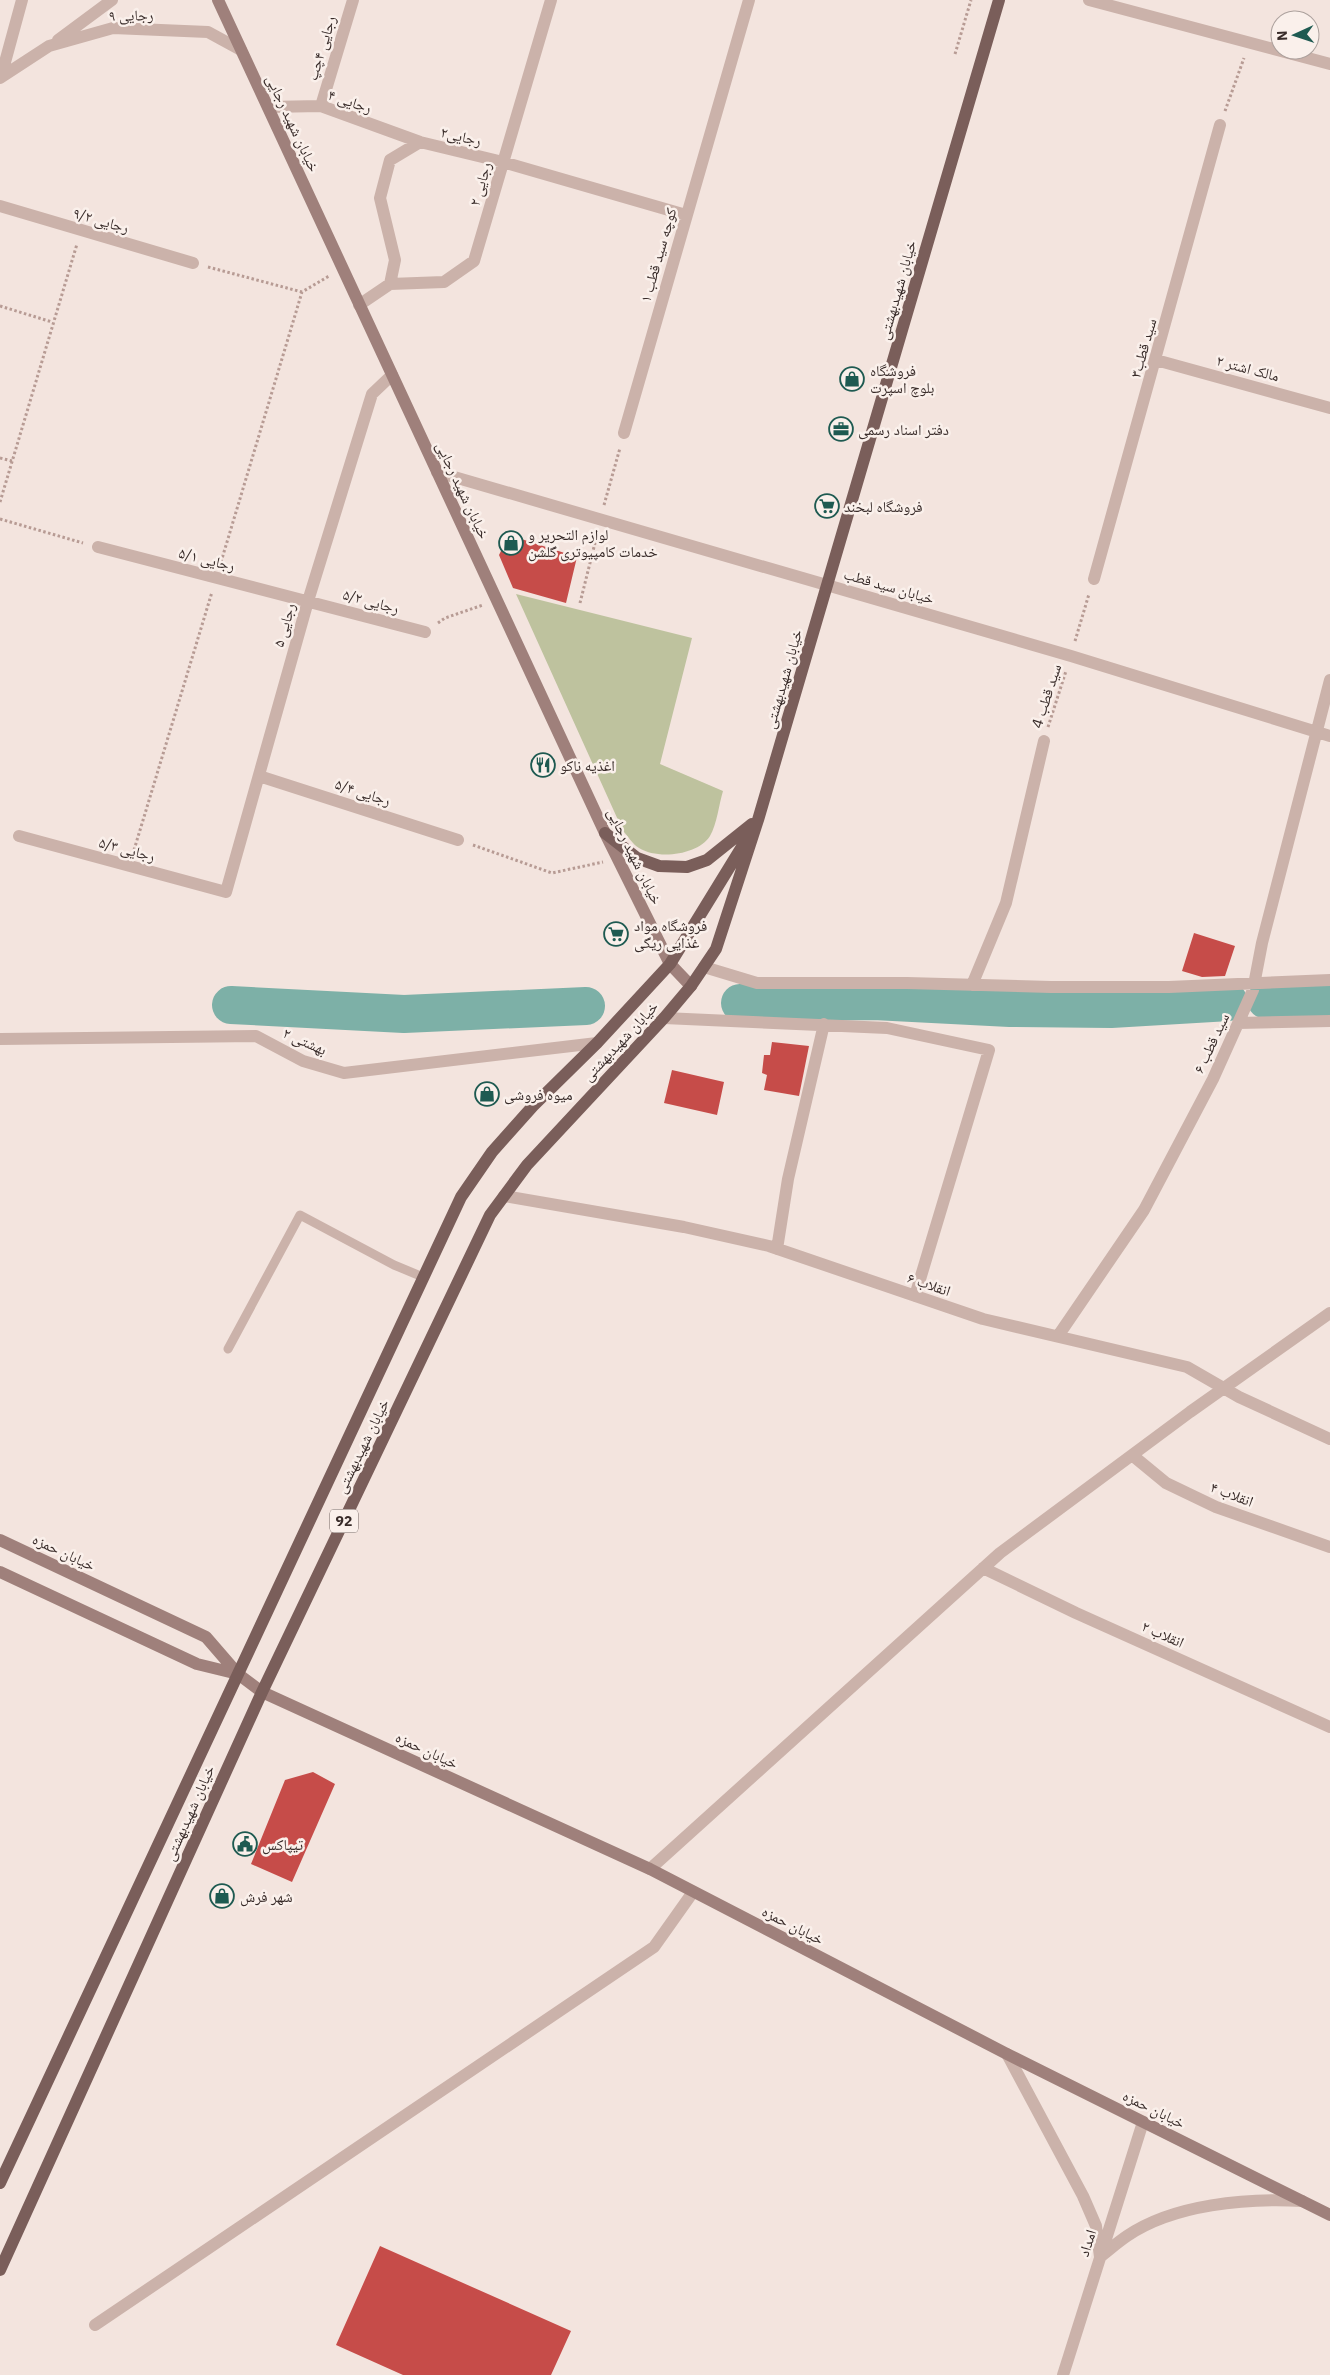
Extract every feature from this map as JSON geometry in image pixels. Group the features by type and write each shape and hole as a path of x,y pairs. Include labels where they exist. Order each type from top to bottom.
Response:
{"main road":[{"name":"خیابان شهید رجایی","path":"218,0 605,833 670,964 691,986"},
{"name":"خیابان شهیدبهشتی","path":"0,2270 262,1692 490,1215 527,1165 664,1018 691,986 716,948 758,820 998,0"},
{"name":"خیابان شهیدبهشتی","path":"0,2183 461,1197 492,1152 533,1106 597,1043 670,964 758,820"},
{"path":"605,833 637,858 659,866 687,867 706,860 758,820"},
{"name":"خیابان حمزه","path":"0,1540 206,1637 238,1674 262,1692 650,1869 1007,2054 1330,2215"},
{"name":"خیابان حمزه","path":"0,1572 197,1664 238,1674"}],"street":[{"path":"0,77 22,0"},
{"name":"رجایی ۹","path":"0,77 49,46 110,4 112,0"},
{"name":"رجایی ۴چپ","path":"321,106 353,0"},
{"name":"رجایی ۲","path":"390,284 444,282 474,261 551,0"},
{"name":"کوچه سید قطب ۱","path":"624,433 748,0"},
{"path":"1089,0 1330,64"},
{"name":"رجایی ۹","path":"49,46 113,28 208,32 242,50"},
{"name":"رجایی ۴","path":"268,107 321,106 420,142"},
{"name":"سید قطب۳","path":"1094,579 1220,125"},
{"name":"رجایی۲","path":"390,284 395,260 380,198 390,160 420,142 503,162 686,215"},
{"name":"رجایی ۹/۲","path":"0,206 193,263"},
{"path":"359,305 390,284"},
{"name":"مالک اشتر ۲","path":"1156,360 1330,408"},
{"name":"رجایی ۵","path":"226,892 308,601 372,394 392,375"},
{"name":"خیابان سید قطب","path":"436,472 1071,656 1330,736"},
{"name":"رجایی ۵/۱","path":"98,548 308,601"},
{"name":"رجایی ۵/۲","path":"308,601 425,632"},
{"name":"سید قطب ۶","path":"1058,1336 1144,1210 1213,1079 1238,1024 1254,983 1330,680"},
{"path":"972,985 1006,903 1044,742"},
{"name":"رجایی ۵/۴","path":"259,776 458,840"},
{"name":"رجایی ۵/۳","path":"19,836 226,892"},
{"path":"704,967 757,984 1169,987 1330,980"},
{"path":"664,1018 887,1028 989,1050 915,1296"},
{"path":"1238,1024 1330,1021"},
{"path":"777,1249 788,1179 824,1024"},
{"name":"بهشتی ۲","path":"0,1039 256,1036 303,1061 344,1073 597,1043"},
{"name":"انقلاب ۶","path":"504,1196 684,1227 777,1249 983,1319 1187,1367 1224,1389 1330,1439"},
{"path":"650,1869 1000,1553 1132,1455 1330,1313"},
{"name":"انقلاب ۴","path":"1132,1455 1166,1483 1216,1507 1330,1547"},
{"name":"انقلاب ۲","path":"983,1568 1076,1613 1330,1727"},
{"path":"95,2325 654,1947 693,1892"},
{"path":"1007,2054 1083,2196 1096,2226 1100,2257"},
{"name":"امداد","path":"1063,2375 1143,2122"},
{"path":"1100,2257 1128,2235 1161,2219 1222,2203 1263,2199 1302,2201"}],"lane":[{"path":"228,1349 300,1215 394,1265 423,1277"}],"path":[{"path":"955,54 971,0"},
{"path":"1220,125 1249,43"},
{"path":"0,502 52,322 81,231"},
{"path":"193,263 302,292"},
{"path":"129,867 302,292 342,268"},
{"path":"0,306 52,322"},
{"path":"580,603 600,519 624,433"},
{"path":"0,458 12,461"},
{"path":"0,519 98,548"},
{"name":"سید قطب 4","path":"1044,742 1094,579"},
{"path":"425,632 445,618 496,601"},
{"path":"458,840 552,873 618,859"}],"green space":[{"path":"516,594 692,638 660,764 723,791 710,836 697,848 677,854 647,852 637,847 623,831"}],"building":[{"path":"509,535 577,557 566,603 513,588 499,555"},
{"path":"1194,933 1235,946 1225,976 1202,977 1182,971"},
{"path":"772,1042 809,1046 799,1096 764,1090 767,1075 762,1073 764,1055 770,1055"},
{"path":"672,1070 724,1082 717,1115 664,1103"},
{"path":"313,1772 335,1784 292,1882 251,1864 285,1780"},
{"path":"380,2246 571,2331 551,2375 403,2375 336,2345"}],"waterway":[{"path":"1266,1000 1330,997"},
{"path":"740,1003 874,1001 1010,1008 1111,1009 1229,1002"},
{"path":"231,1005 404,1014 586,1006"}],"place":[{"name":"فروشگاه بلوچ اسپرت","path":"852,379"},
{"name":"دفتر اسناد رسمی","path":"841,429"},
{"name":"فروشگاه لبخند","path":"827,506"},
{"name":"لوازم التحریر و خدمات کامپیوتری گلشن","path":"511,543"},
{"name":"اغذیه ناکو","path":"543,765"},
{"name":"فروشگاه مواد غذایی ریگی","path":"616,934"},
{"name":"میوه فروشی","path":"487,1094"},
{"name":"تیپاکس","path":"245,1844"},
{"name":"شهر فرش","path":"222,1896"}]}
